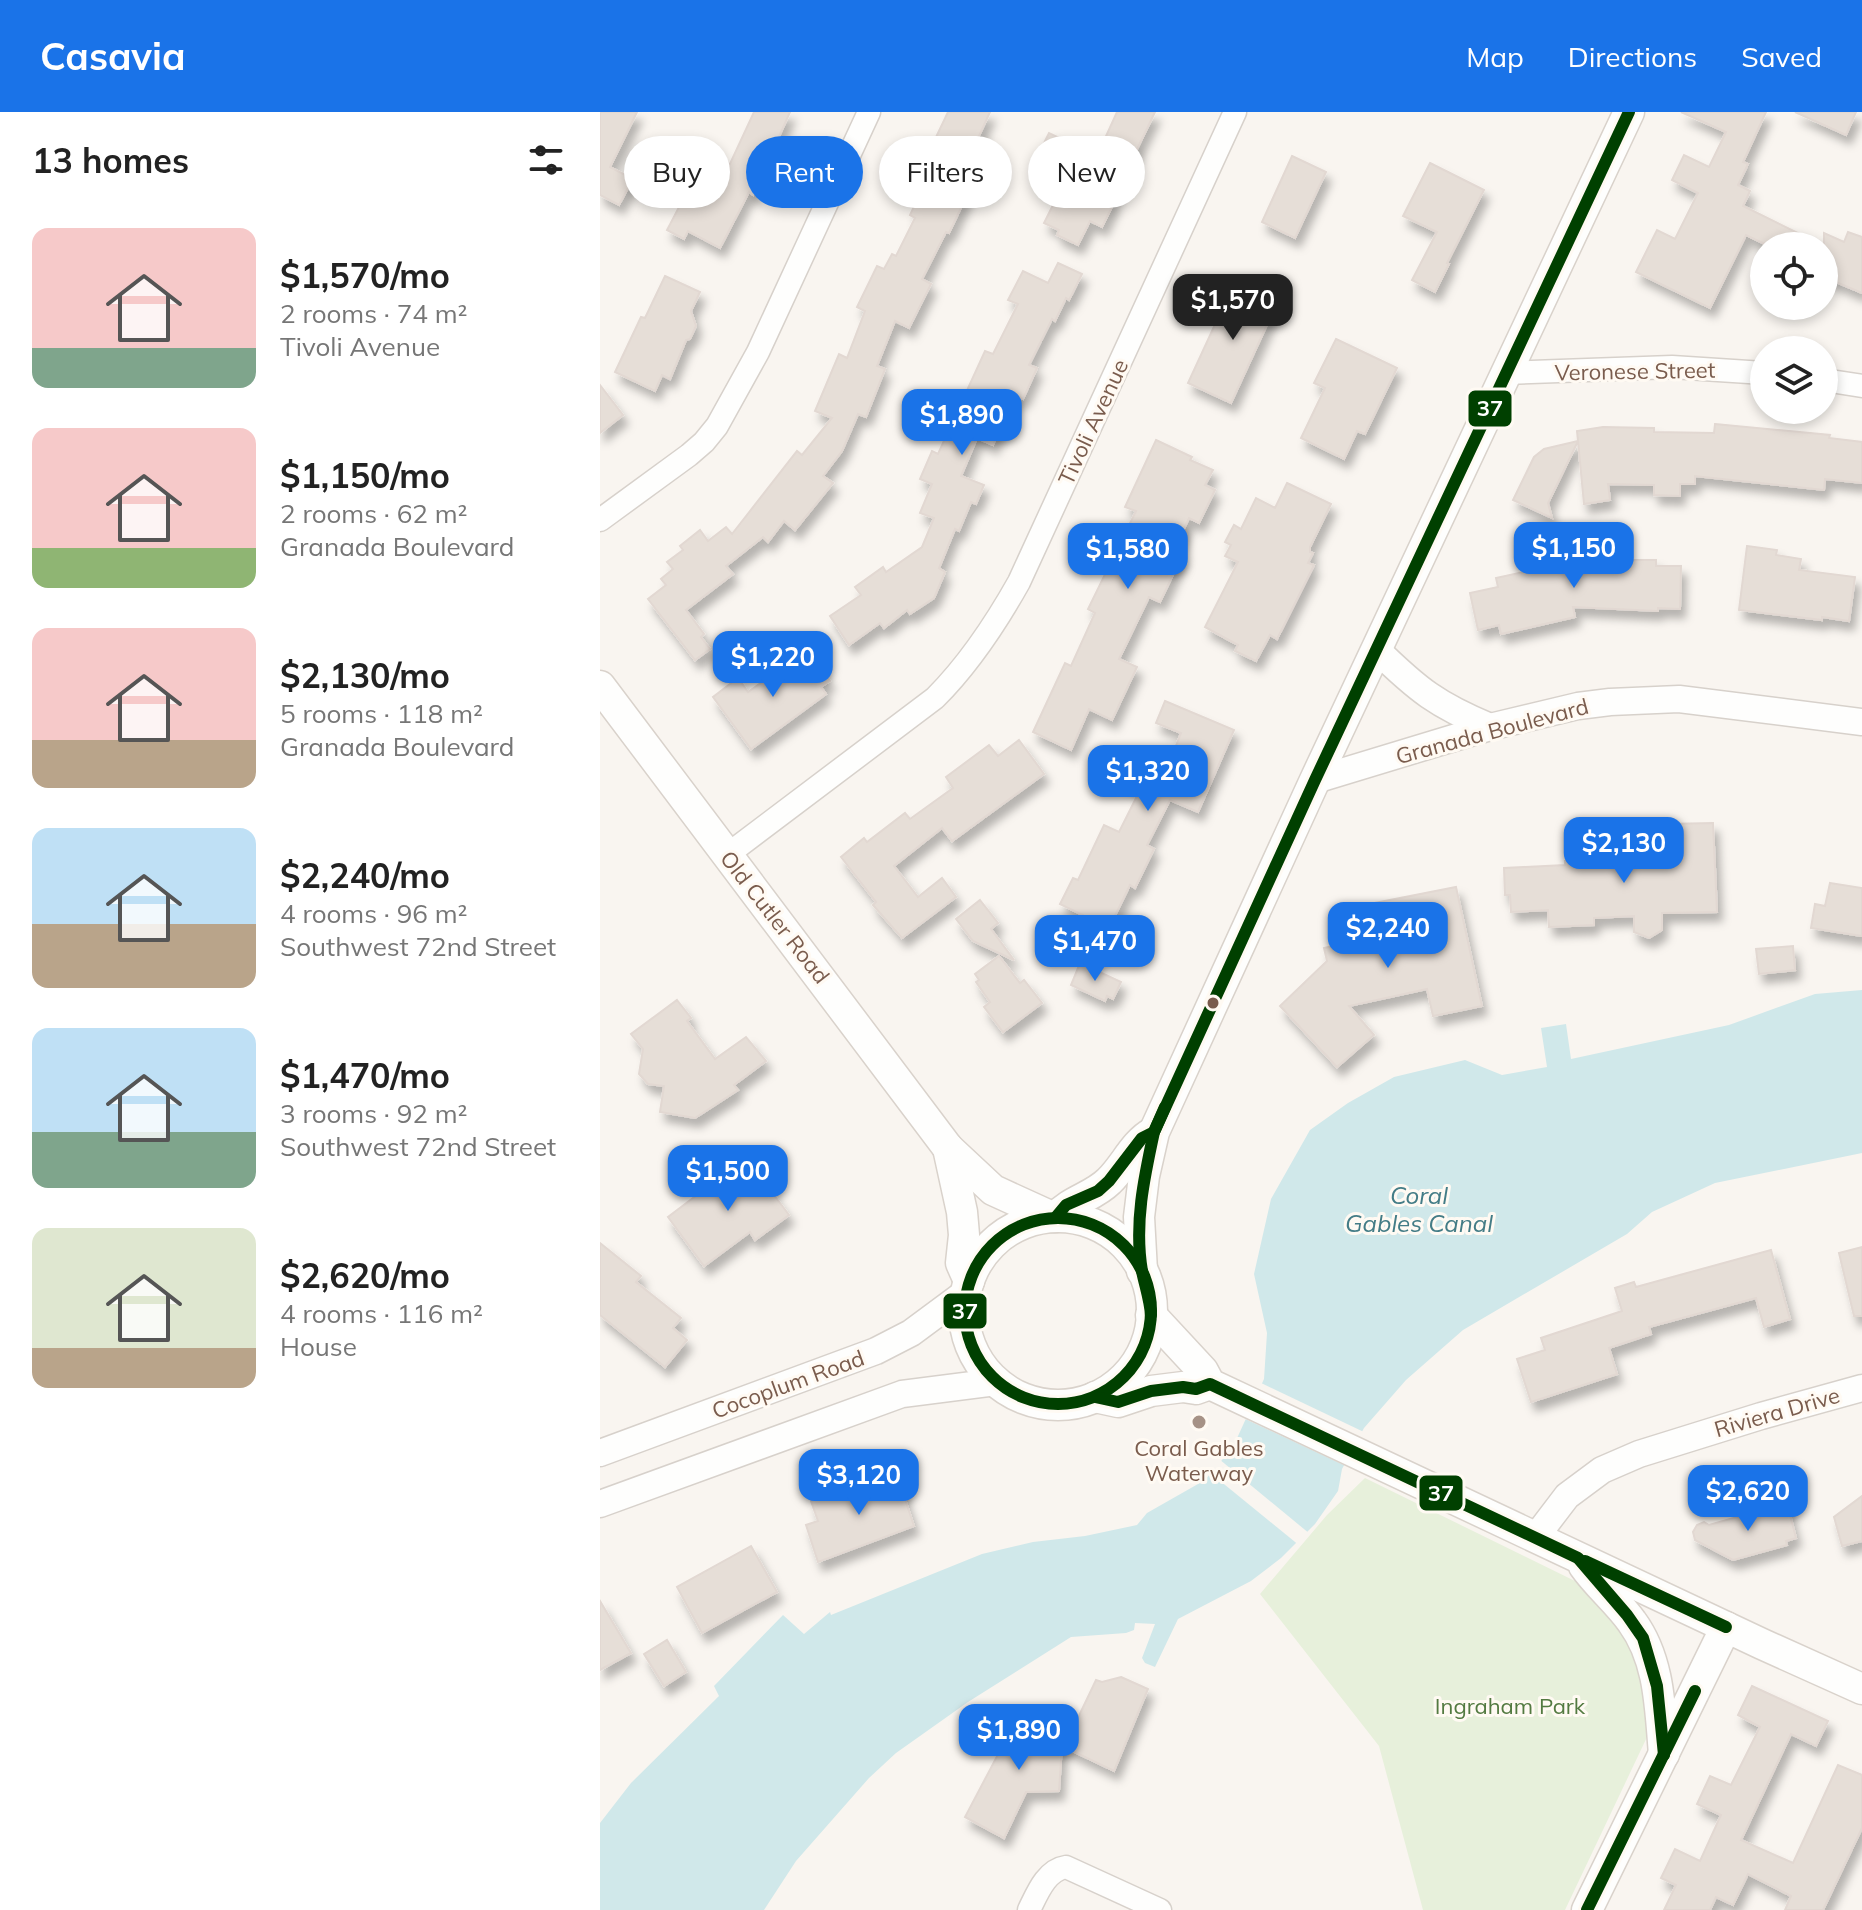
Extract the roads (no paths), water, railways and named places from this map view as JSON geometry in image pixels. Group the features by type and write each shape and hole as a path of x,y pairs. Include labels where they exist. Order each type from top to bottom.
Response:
{"main road":[{"path":"1142,1271 1140,1207 1154,1132 1315,780 1629,112"},
{"name":"Old Cutler Road","path":"600,686 948,1148 993,1190 1054,1217"},
{"path":"1054,1217 1066,1205 1098,1191 1142,1138 1154,1132"},
{"name":"Old Cutler Road","path":"948,1148 962,1212 964,1235 961,1263 967,1287"},
{"path":"1054,1217 1075,1218 1103,1228 1126,1247 1142,1271 1148,1285 1151,1315 1139,1358 1127,1373 1095,1397 1076,1403 1038,1402 1019,1397 996,1382 976,1357 964,1320 967,1287 983,1255 1004,1234 1031,1221 1054,1217"},
{"path":"1151,1315 1224,1390 1862,1689"},
{"path":"1095,1397 1118,1402 1151,1391 1183,1387 1224,1390"},
{"path":"1578,1558 1635,1626 1647,1649 1659,1700 1664,1755"},
{"path":"1587,1910 1726,1627"}],"street":[{"path":"600,520 689,455 717,426 758,352 869,112"},
{"name":"Tivoli Avenue","path":"727,855 935,698 974,653 1019,582 1235,112"},
{"name":"Veronese Street","path":"1506,373 1672,367 1750,372"},
{"path":"1838,382 1862,386"},
{"path":"1377,650 1415,687 1439,704 1490,727"},
{"name":"Granada Boulevard","path":"1315,780 1490,727 1578,706 1679,699 1862,722"},
{"name":"Cocoplum Road","path":"600,1453 876,1351 911,1333 967,1287"},
{"path":"600,1504 902,1394 996,1382"},
{"name":"Riviera Drive","path":"1535,1538 1567,1496 1602,1470 1639,1454 1862,1388"},
{"path":"1029,1910 1051,1874 1066,1867 1160,1910"}],"water":[{"name":"Coral Gables Canal","path":"1862,990 1862,1153 1715,1183 1652,1212 1627,1234 1463,1330 1406,1380 1364,1428 1342,1469 1338,1491 1315,1524 1281,1558 1251,1581 1178,1619 1155,1667 1145,1663 1142,1658 1155,1624 1135,1623 1134,1630 1126,1633 1071,1637 968,1702 896,1753 869,1778 796,1861 764,1910 600,1910 600,1823 631,1783 719,1696 714,1686 783,1615 804,1634 830,1612 831,1615 982,1554 1033,1542 1085,1536 1137,1525 1147,1513 1205,1480 1233,1447 1264,1379 1267,1333 1254,1274 1271,1199 1310,1130 1348,1103 1394,1077 1465,1060 1502,1075 1547,1067 1541,1028 1566,1024 1571,1059 1729,1025 1815,994"}],"place":[{"name":"Coral Gables Waterway","path":"1199,1422"}],"park label":[{"name":"Ingraham Park","path":"1510,1706"}]}
